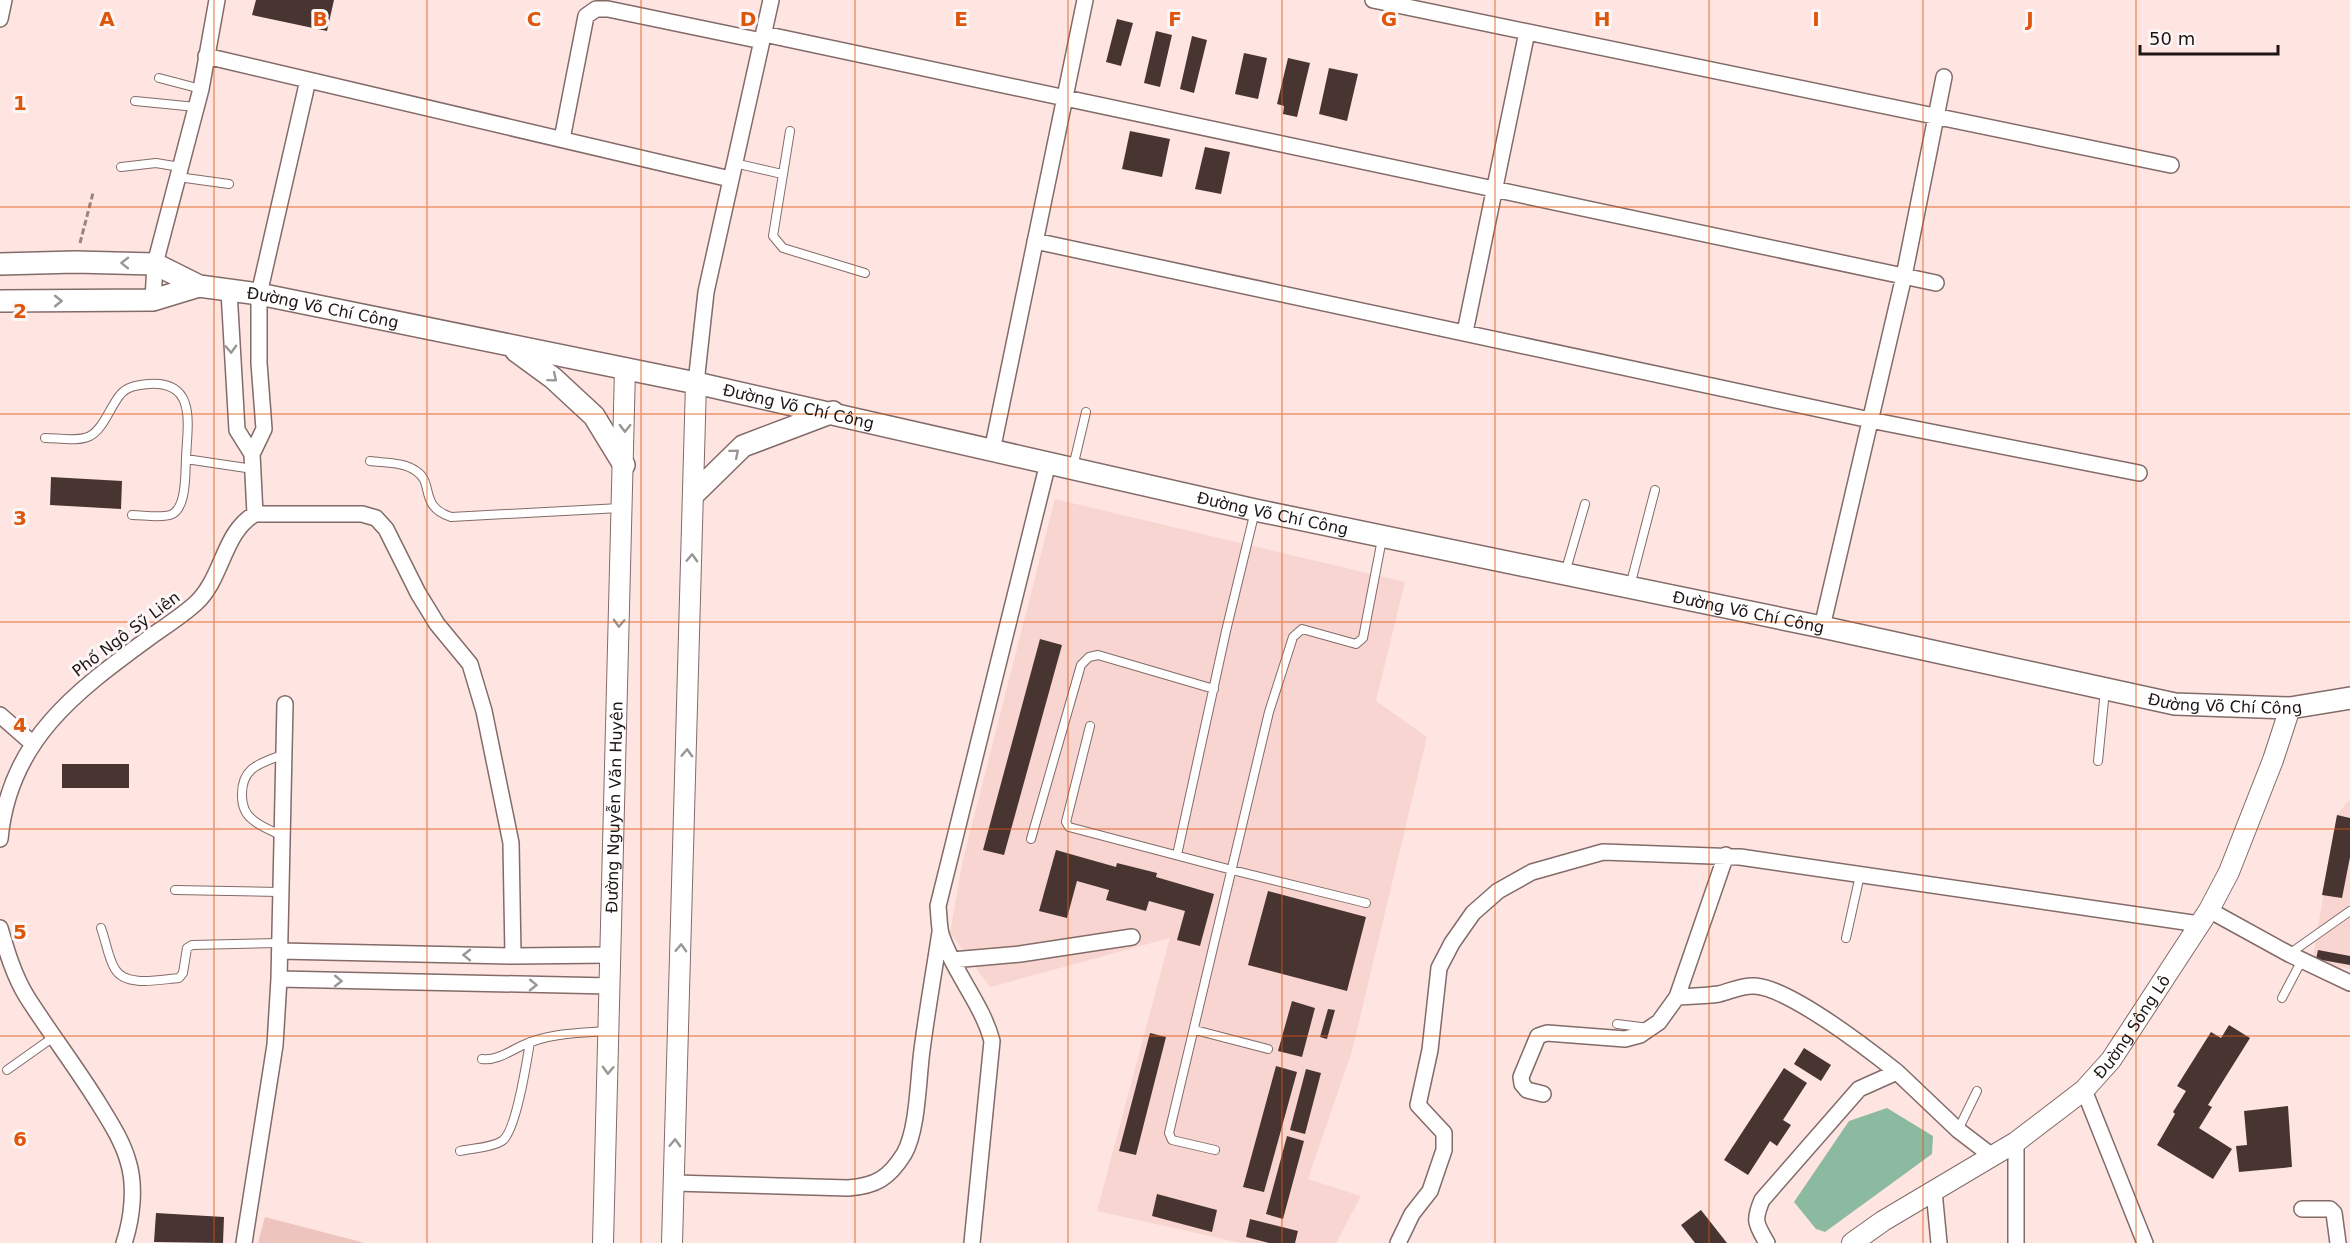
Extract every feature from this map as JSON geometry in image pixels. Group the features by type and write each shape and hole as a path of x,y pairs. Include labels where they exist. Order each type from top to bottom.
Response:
{"main road":[{"name":"Đường Võ Chí Công","path":"0,264 75,262 155,264 199,286 259,294 696,383 833,412 992,451 1255,510 1822,627 2175,704 2290,708 2350,698"},
{"path":"0,270 3,287 0,296"},
{"name":"Đường Võ Chí Công","path":"0,301 153,300 199,286"},
{"path":"505,344 554,378 594,416 624,465"},
{"path":"694,494 742,446 833,412"}],"street":[{"path":"0,19 4,0"},
{"path":"153,300 155,264 201,89 217,0"},
{"path":"672,1243 696,383 706,292 771,0"},
{"path":"992,451 1085,0"},
{"path":"1373,0 2171,165"},
{"path":"562,139 586,16 596,9 608,9 1065,98 1936,283"},
{"path":"1465,332 1527,32"},
{"path":"206,56 730,179"},
{"path":"1822,627 1904,276 1944,77"},
{"path":"308,80 259,294 259,363 264,429 253,462 255,514 362,514 376,518 386,529 418,593 437,624 470,664 484,711 511,843 513,956"},
{"path":"1035,241 1870,420 2139,473"},
{"path":"229,291 237,430 253,462"},
{"name":"Đường Nguyễn Văn Huyên","path":"603,1243 625,369"},
{"path":"674,1183 848,1188 869,1186 888,1173 905,1152 911,1137 921,1052 940,932 938,906 1048,463"},
{"name":"Phố Ngô Sỹ Liên","path":"0,839 2,817 11,786 32,743 64,705 99,674 197,603 212,583 236,531 245,519 255,514"},
{"path":"244,1243 275,1045 280,947 285,704"},
{"name":"Đường Sông Lô","path":"1851,1243 2016,1142 2084,1090 2111,1060 2204,917 2229,872 2273,760 2290,708"},
{"path":"0,715 32,743"},
{"path":"1398,1243 1412,1214 1430,1191 1444,1150 1444,1133 1418,1105 1430,1050 1439,968 1452,943 1473,913 1498,891 1532,872 1603,852 1726,855 1860,875 2204,917 2350,983"},
{"path":"1543,1094 1527,1090 1522,1084 1521,1077 1538,1036 1547,1033 1625,1039 1641,1035 1659,1022 1677,997 1726,855"},
{"path":"0,928 13,969 26,995 118,1135 129,1163 132,1191 130,1226 124,1243"},
{"path":"940,932 952,960 987,1025 992,1041 972,1243"},
{"path":"952,960 1020,954 1132,937"},
{"path":"280,947 513,956 610,955"},
{"path":"279,980 610,986"},
{"path":"1677,997 1719,994 1745,986 1756,986 1782,994 1841,1031 1897,1072 1958,1130 1992,1156"},
{"path":"1767,1243 1758,1228 1755,1215 1762,1200 1859,1089 1897,1072"},
{"path":"2084,1090 2145,1243"},
{"path":"2016,1142 2016,1243"},
{"path":"1934,1191 1939,1243"},
{"path":"2302,1209 2330,1209 2334,1214 2338,1243"}],"lane":[{"path":"159,78 201,89"},
{"path":"135,101 196,107"},
{"path":"790,131 773,236 776,242 783,248 865,273"},
{"path":"121,167 156,163 179,172 229,184"},
{"path":"734,163 782,174"},
{"path":"45,438 84,439 93,435 121,393 134,385 159,383 172,388 182,396 187,404 183,501 177,511 170,515 132,515"},
{"path":"1073,469 1086,412"},
{"path":"186,459 253,462"},
{"path":"369,461 405,466 418,471 425,483 431,504 439,513 452,517 622,508"},
{"path":"1630,588 1655,490"},
{"path":"1565,574 1585,504"},
{"path":"1177,855 1255,510"},
{"path":"1215,1150 1172,1140 1169,1133 1269,712 1293,637 1302,629 1356,644 1363,638 1382,537"},
{"path":"1031,839 1081,664 1089,657 1098,655 1214,689"},
{"path":"2098,761 2105,688"},
{"path":"1090,726 1066,822 1069,827 1366,903"},
{"path":"282,836 253,820 242,807 242,789 246,774 257,765 285,754"},
{"path":"1846,938 1860,875"},
{"path":"175,890 280,892"},
{"path":"2282,998 2296,957 2350,911"},
{"path":"101,928 116,970 124,977 135,980 179,978 183,973 187,948 192,945 280,947"},
{"path":"1617,1024 1650,1028"},
{"path":"1195,1030 1268,1049"},
{"path":"482,1059 498,1057 530,1042 559,1034 609,1031"},
{"path":"7,1070 55,1036"},
{"path":"460,1151 495,1144 507,1136 517,1107 530,1042"},
{"path":"1958,1130 1977,1091"}],"path":[{"path":"75,262 93,194"}],"shaded area":[{"path":"1055,499 1405,582 1376,701 1427,737 1352,1051 1308,1179 1361,1196 1336,1243 1241,1243 1097,1211 1170,938 990,987 950,933 962,864"},
{"path":"2350,801 2350,969 2312,962 2337,815"},
{"path":"1887,1108 1933,1136 1932,1154 1825,1232 1816,1229 1794,1202 1849,1121"},
{"path":"265,1217 365,1243 258,1243"}],"building":[{"path":"256,0 334,0 327,31 252,15"},
{"path":"1117,19 1133,23 1121,66 1106,62"},
{"path":"1156,31 1172,35 1160,87 1144,83"},
{"path":"1192,36 1207,40 1194,93 1180,89"},
{"path":"1244,53 1267,58 1258,99 1235,94"},
{"path":"1288,58 1310,63 1297,117 1283,114 1284,106 1277,104"},
{"path":"1329,68 1358,74 1347,121 1319,114"},
{"path":"1130,131 1170,139 1162,177 1122,169"},
{"path":"1205,147 1230,152 1221,194 1195,189"},
{"path":"51,477 122,481 121,509 50,505"},
{"path":"1040,639 1062,645 1004,855 983,850"},
{"path":"62,764 129,764 129,788 62,788"},
{"path":"2337,815 2350,818 2350,857 2342,898 2322,895"},
{"path":"1056,850 1116,867 1117,863 1157,873 1156,877 1214,894 1200,946 1177,940 1185,911 1149,901 1146,911 1106,900 1109,890 1077,881 1067,918 1039,911"},
{"path":"1268,891 1366,917 1347,991 1248,965"},
{"path":"2318,950 2350,956 2350,965 2316,959"},
{"path":"1292,1001 1315,1008 1302,1057 1278,1051"},
{"path":"1328,1009 1335,1010 1327,1039 1320,1037"},
{"path":"2229,1025 2250,1038 2208,1105 2212,1107 2199,1128 2232,1149 2213,1179 2157,1145 2186,1091 2177,1086 2211,1032 2221,1038"},
{"path":"1150,1033 1166,1037 1136,1155 1119,1151"},
{"path":"1804,1048 1831,1065 1821,1081 1794,1064"},
{"path":"1276,1066 1297,1072 1264,1192 1243,1187"},
{"path":"1784,1068 1807,1083 1783,1120 1791,1125 1777,1146 1770,1141 1748,1175 1724,1160"},
{"path":"1306,1069 1321,1073 1305,1134 1290,1130"},
{"path":"2288,1106 2292,1167 2239,1172 2236,1146 2247,1145 2244,1111"},
{"path":"1287,1136 1304,1141 1283,1219 1266,1214"},
{"path":"1157,1194 1217,1210 1212,1232 1152,1216"},
{"path":"1701,1210 1727,1243 1695,1243 1681,1225"},
{"path":"156,1213 224,1217 223,1243 154,1242"},
{"path":"1250,1219 1298,1231 1295,1243 1269,1243 1246,1237"}]}
